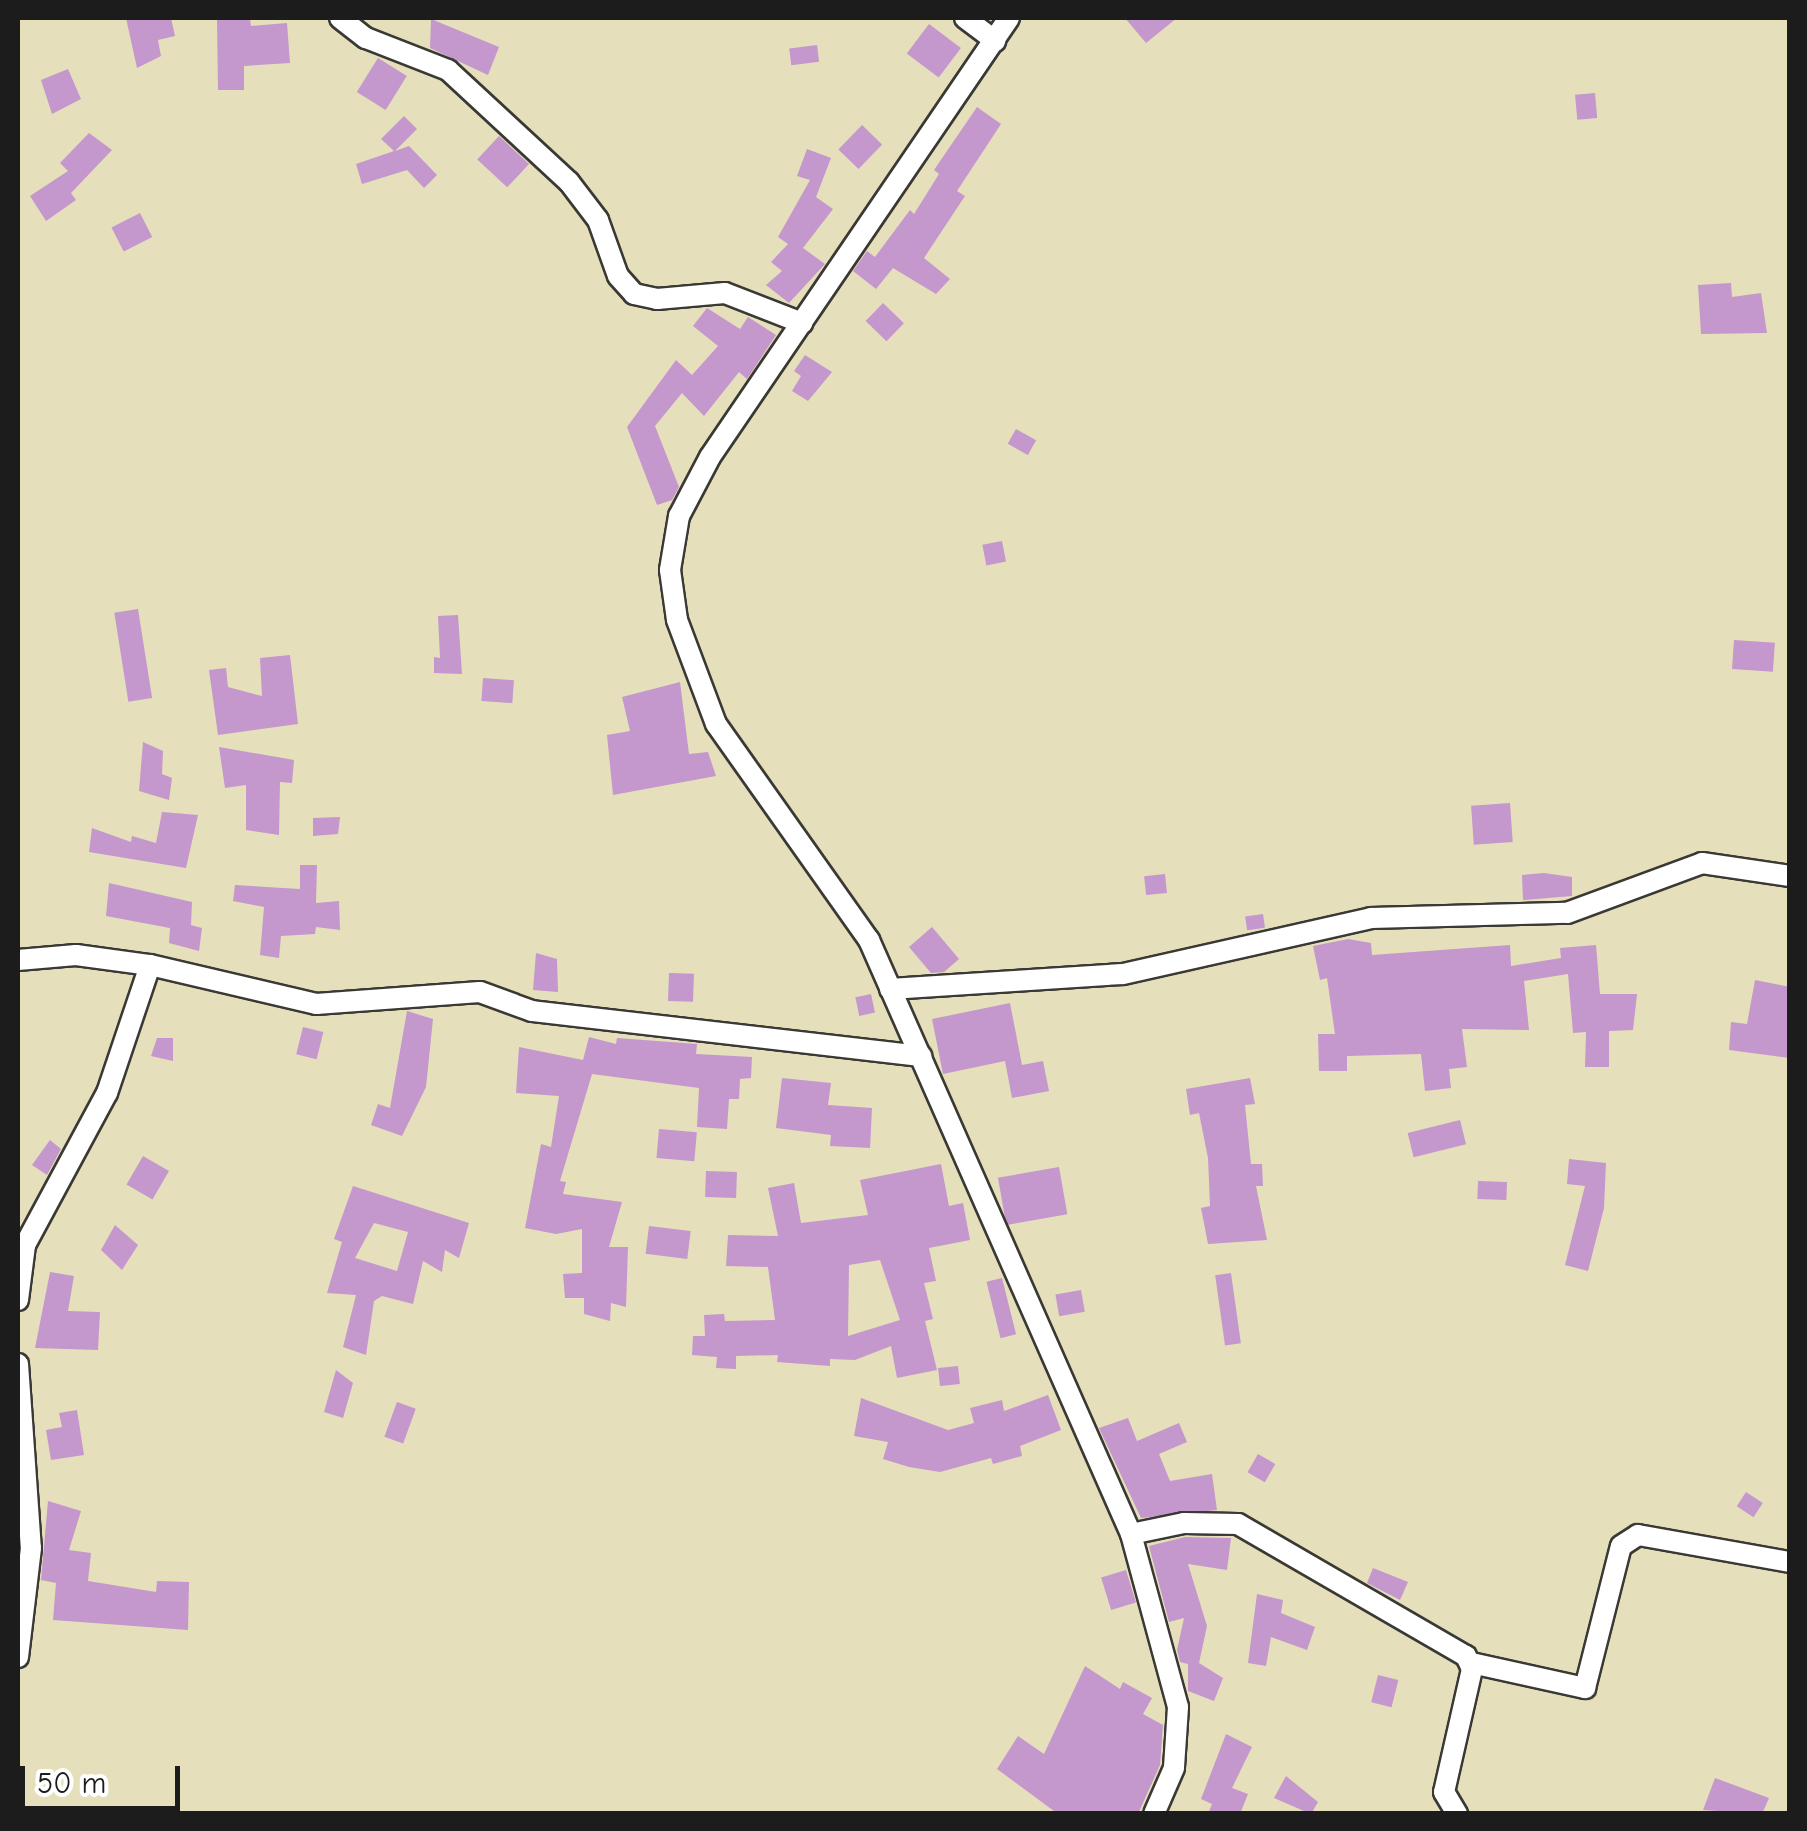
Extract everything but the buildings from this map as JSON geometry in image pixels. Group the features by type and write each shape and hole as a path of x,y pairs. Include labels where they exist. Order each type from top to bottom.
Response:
{"street":[{"path":"340,18 366,38 448,70 568,182 598,220 618,276 634,294 657,299 726,292 802,323"},
{"path":"965,18 995,41"},
{"path":"1009,18 695,482 672,540 670,570 677,620 716,724 869,940 1131,1534 1178,1707 1174,1768 1154,1814"},
{"path":"890,989 1123,974 1371,918 1567,913 1702,863 1790,876"},
{"path":"18,960 76,955 150,966 316,1004 480,992 532,1011 921,1056"},
{"path":"18,1300 24,1244 107,1094 150,966"},
{"path":"18,1364 31,1548 18,1658"},
{"path":"1131,1534 1184,1523 1238,1524 1450,1644 1471,1663 1585,1688 1621,1546 1638,1536 1790,1562"},
{"path":"1457,1814 1448,1802 1446,1780 1471,1663"}]}
